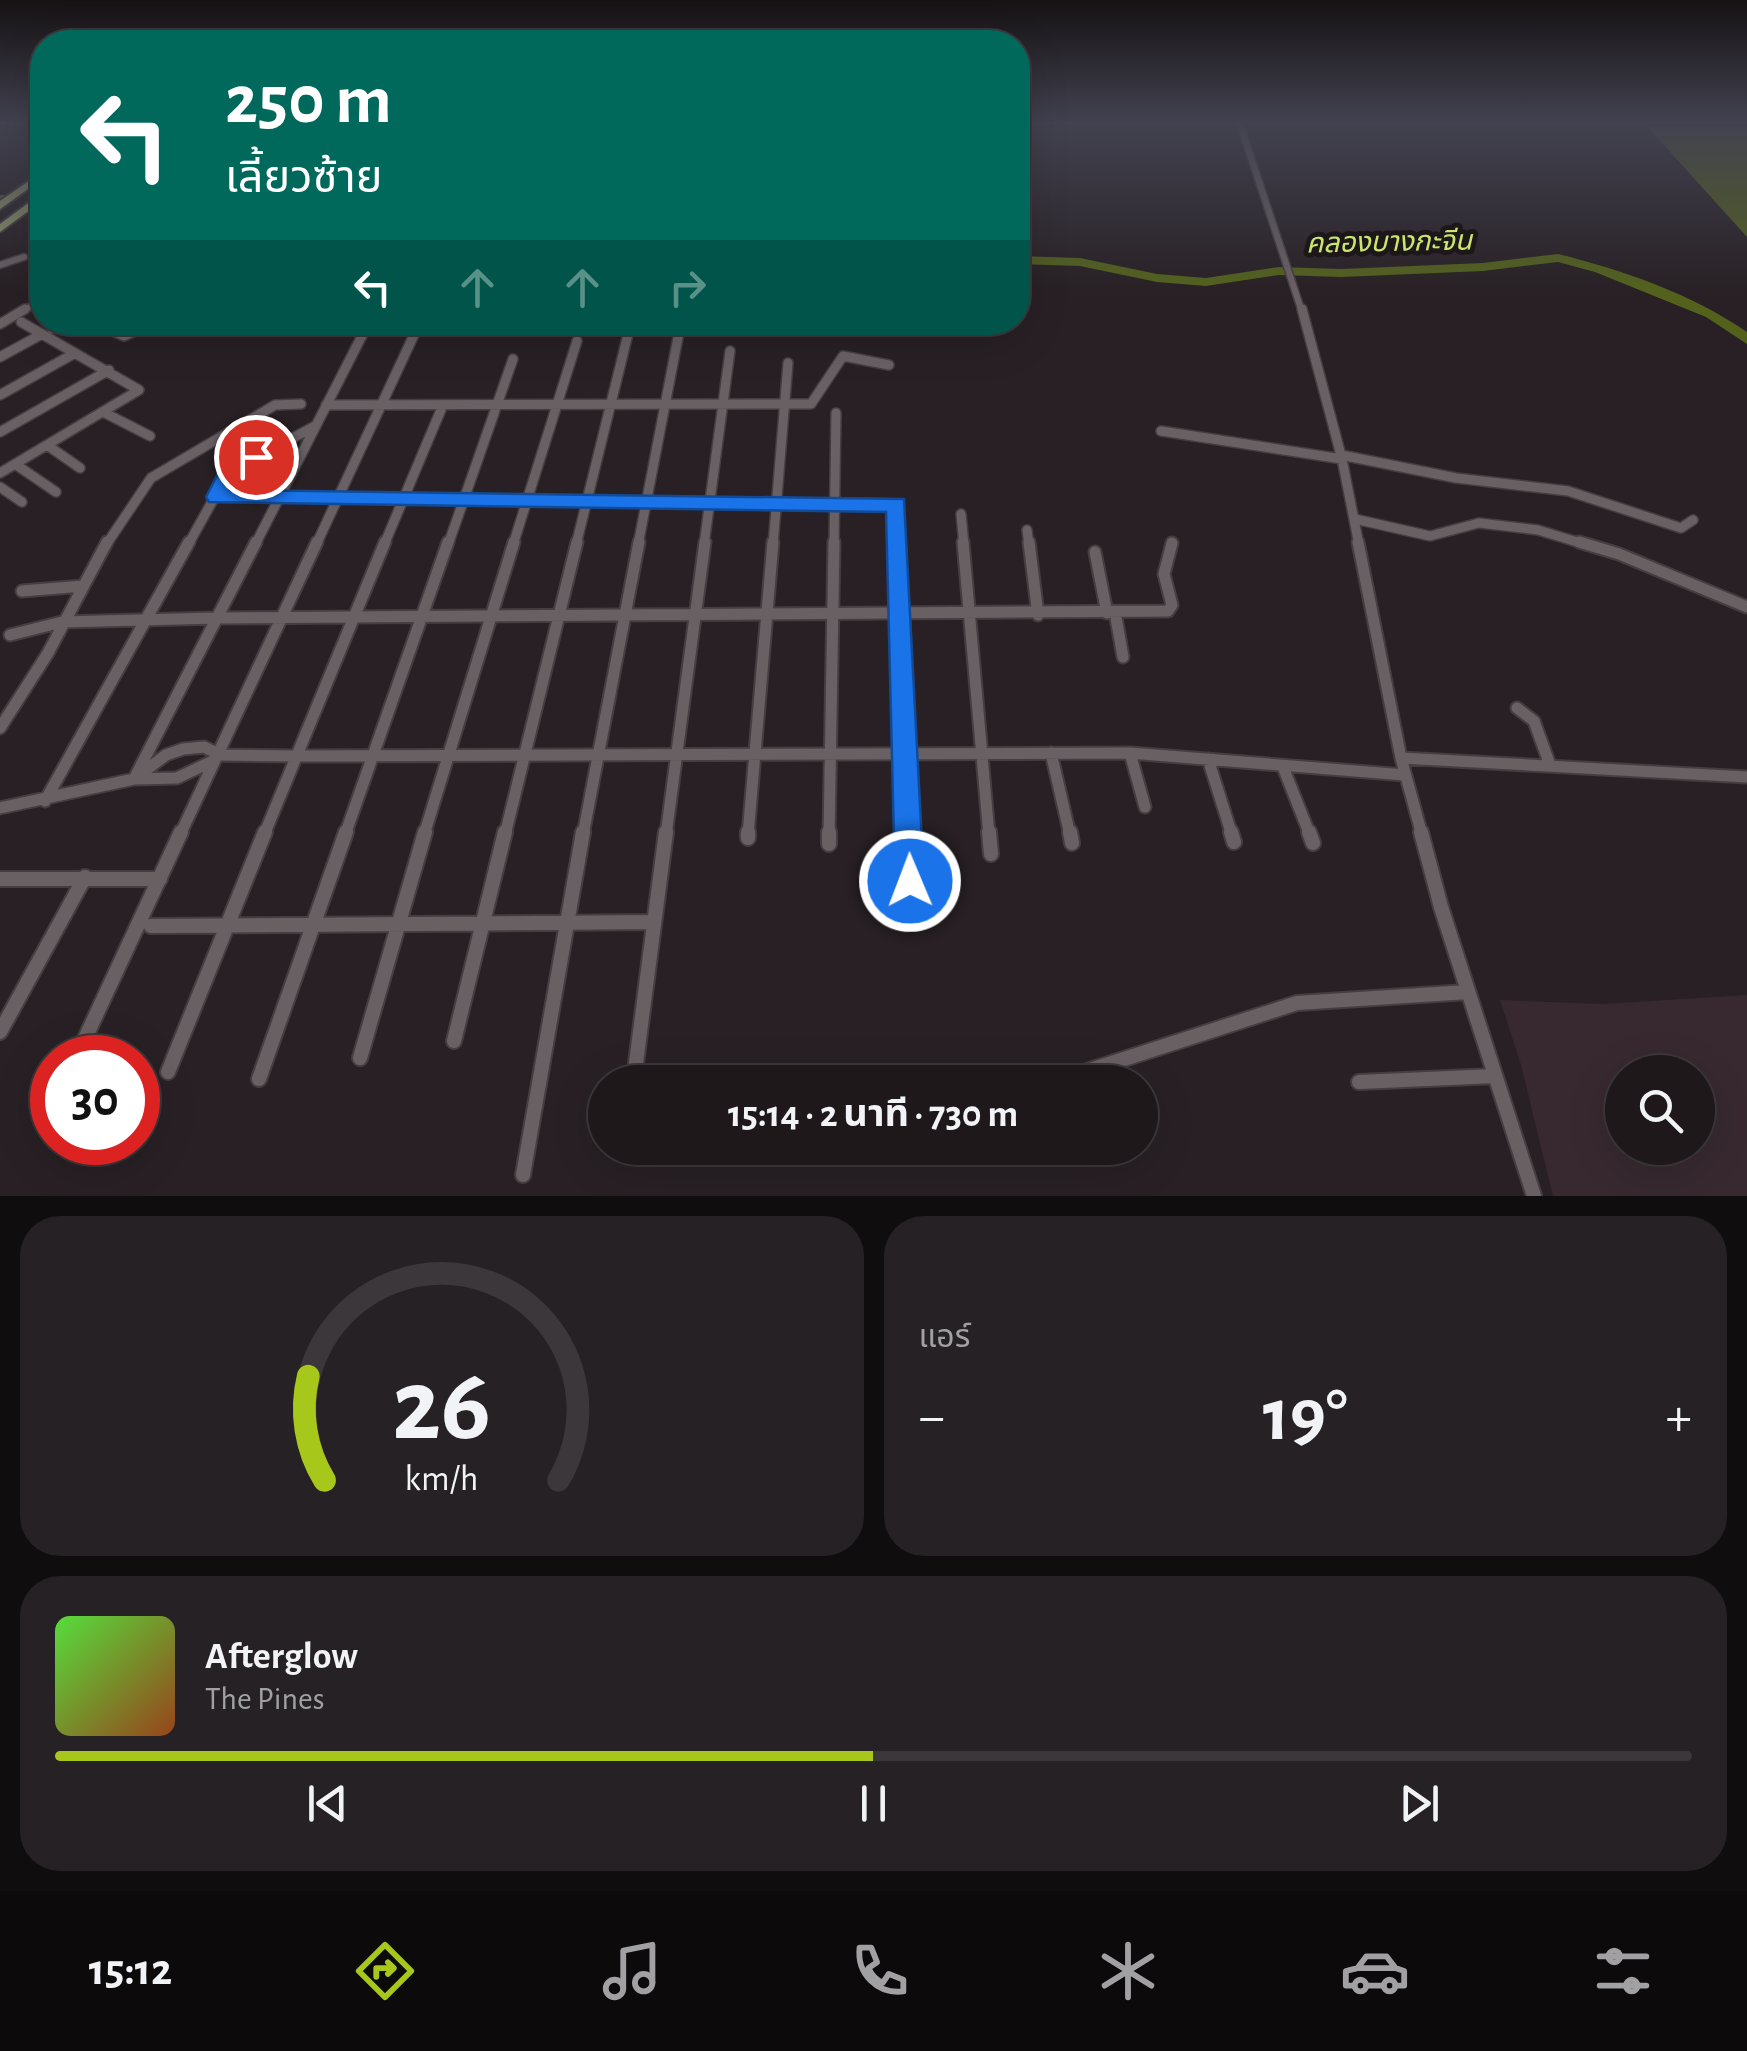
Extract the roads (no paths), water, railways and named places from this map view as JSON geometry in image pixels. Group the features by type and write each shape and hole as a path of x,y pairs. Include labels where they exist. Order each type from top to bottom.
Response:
{"main road":[{"path":"0,206 30,184"},
{"path":"0,229 30,205"}],"street":[{"path":"1259,180 1290,270 1342,457 1406,776 1468,992 1534,1196"},
{"path":"0,266 24,257"},
{"path":"0,324 30,307"},
{"path":"21,322 30,327"},
{"path":"0,356 40,335"},
{"path":"0,473 139,390 44,335"},
{"path":"134,779 362,335"},
{"path":"87,1035 414,335"},
{"path":"454,1041 627,335"},
{"path":"522,1176 566,922 678,335"},
{"path":"360,1058 525,500 577,342"},
{"path":"636,1063 730,351"},
{"path":"0,395 76,353"},
{"path":"326,405 811,404 843,356 889,365"},
{"path":"259,1079 513,359"},
{"path":"748,838 773,503 788,362"},
{"path":"0,432 109,370"},
{"path":"0,728 48,653 104,547 151,478 275,405 300,404"},
{"path":"168,1072 443,405"},
{"path":"105,413 150,436"},
{"path":"829,844 836,414"},
{"path":"45,801 231,471 316,425"},
{"path":"1161,431 1456,478 1568,491 1681,528 1693,520"},
{"path":"47,446 80,468"},
{"path":"15,464 56,492"},
{"path":"0,487 22,502"},
{"path":"216,497 897,504 910,881"},
{"path":"961,514 991,854"},
{"path":"1355,519 1430,536 1478,523 1538,530 1619,554 1747,607"},
{"path":"1027,530 1038,614"},
{"path":"10,635 62,622 216,618 902,616 1168,611 1172,605 1164,574 1172,543"},
{"path":"1095,552 1124,657"},
{"path":"22,591 83,586"},
{"path":"1517,708 1534,721 1550,766"},
{"path":"134,779 166,755 204,747 220,755 296,756 1130,754 1406,776"},
{"path":"1052,754 1072,843"},
{"path":"1130,754 1145,807"},
{"path":"0,808 134,779 173,780 206,768 220,755"},
{"path":"1402,758 1747,777"},
{"path":"1208,759 1234,842"},
{"path":"1284,767 1313,842"},
{"path":"2,882 85,877 160,879"},
{"path":"0,1032 85,877"},
{"path":"151,926 654,922"},
{"path":"1106,1065 1296,1004 1468,992"},
{"path":"1359,1082 1495,1076"}],"waterway":[{"name":"คลองบางกะจีน","path":"1030,260 1080,262 1157,278 1206,282 1279,271 1341,273 1483,267 1558,258 1600,269 1711,314 1747,339"}]}
